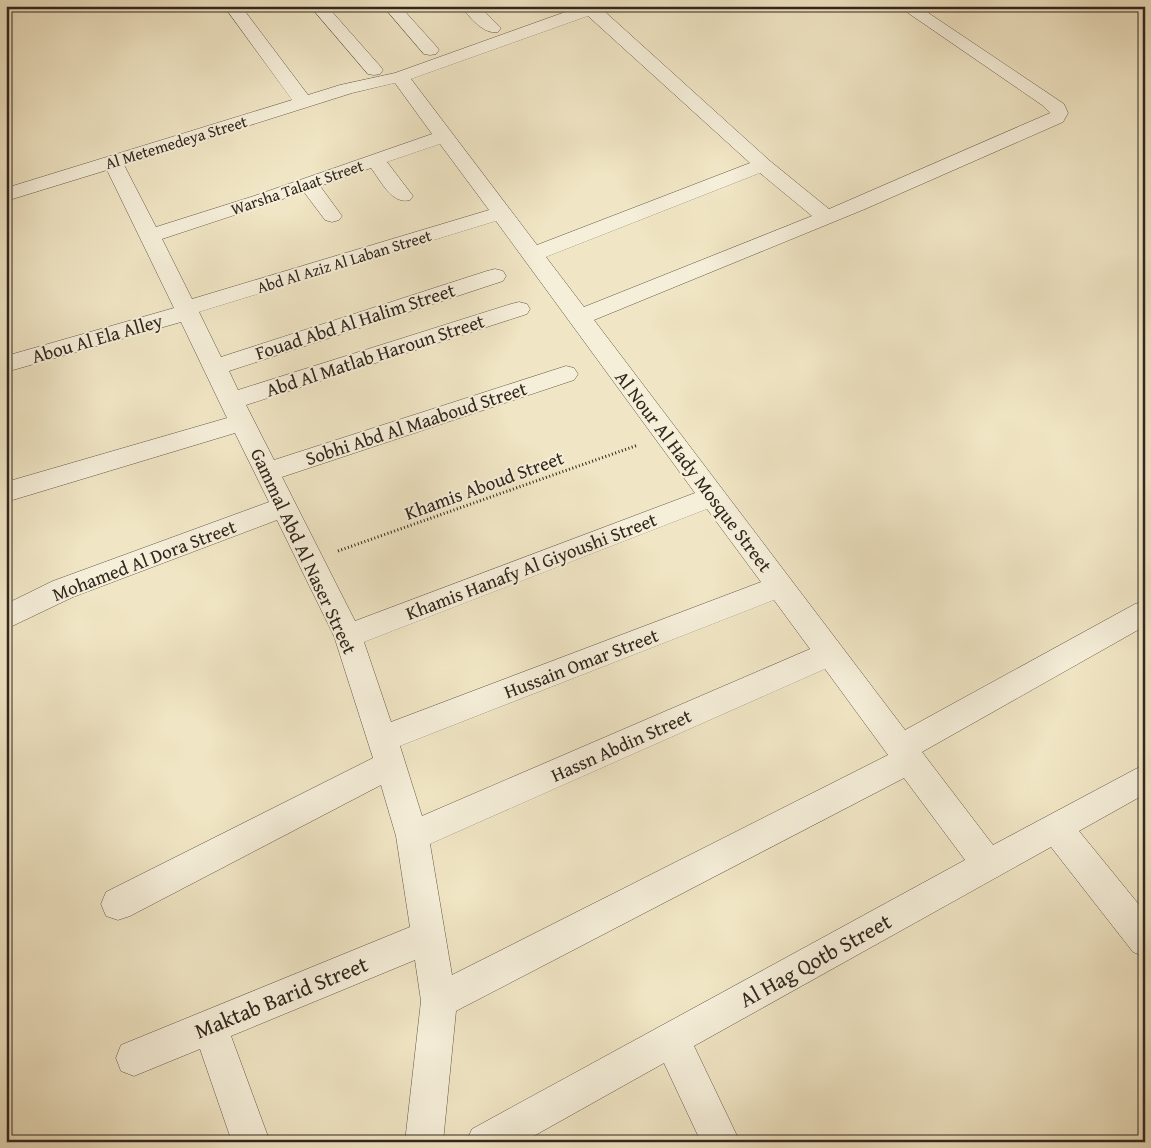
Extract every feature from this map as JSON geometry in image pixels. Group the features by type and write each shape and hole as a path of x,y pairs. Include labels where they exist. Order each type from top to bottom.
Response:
{"street":[{"path":"232,6 303,102"},
{"path":"318,6 374,70"},
{"path":"391,6 430,50"},
{"path":"469,6 492,28"},
{"path":"347,89 374,70 552,6"},
{"path":"580,317 826,217 1056,118 1059,114 1057,108 1049,101 906,6"},
{"path":"347,89 400,77 595,8 763,165 826,217"},
{"name":"Al Nour Al Hady Mosque Street","path":"400,77 988,865"},
{"name":"Al Metemedeya Street","path":"6,195 347,89"},
{"name":"Warsha Talaat Street","path":"150,236 444,136"},
{"path":"375,160 403,196"},
{"name":"Gammal Abd Al Naser Street","path":"113,162 348,636 386,752 412,836 439,1001 424,1142"},
{"path":"533,254 763,165"},
{"path":"308,183 332,216"},
{"name":"Abd Al Aziz Al Laban Street","path":"187,310 502,213"},
{"name":"Fouad Abd Al Halim Street","path":"215,367 495,276"},
{"name":"Abd Al Matlab Haroun Street","path":"6,492 519,309"},
{"name":"Abou Al Ela Alley","path":"6,364 187,310"},
{"name":"Sobhi Abd Al Maaboud Street","path":"267,472 566,374"},
{"name":"Khamis Hanafy Al Giyoushi Street","path":"348,636 714,496"},
{"name":"Mohamed Al Dora Street","path":"6,618 64,589 284,507"},
{"name":"Hussain Omar Street","path":"118,904 386,752 780,586"},
{"path":"439,1001 905,753 1145,612"},
{"name":"Hassn Abdin Street","path":"412,836 831,653"},
{"name":"Al Hag Qotb Street","path":"485,1142 1145,778"},
{"path":"1056,827 1145,940"},
{"name":"Maktab Barid Street","path":"134,1058 428,937"},
{"path":"210,1027 251,1142"},
{"path":"671,1039 721,1142"}],"path":[{"name":"Khamis Aboud Street","path":"311,561 667,434"}]}
